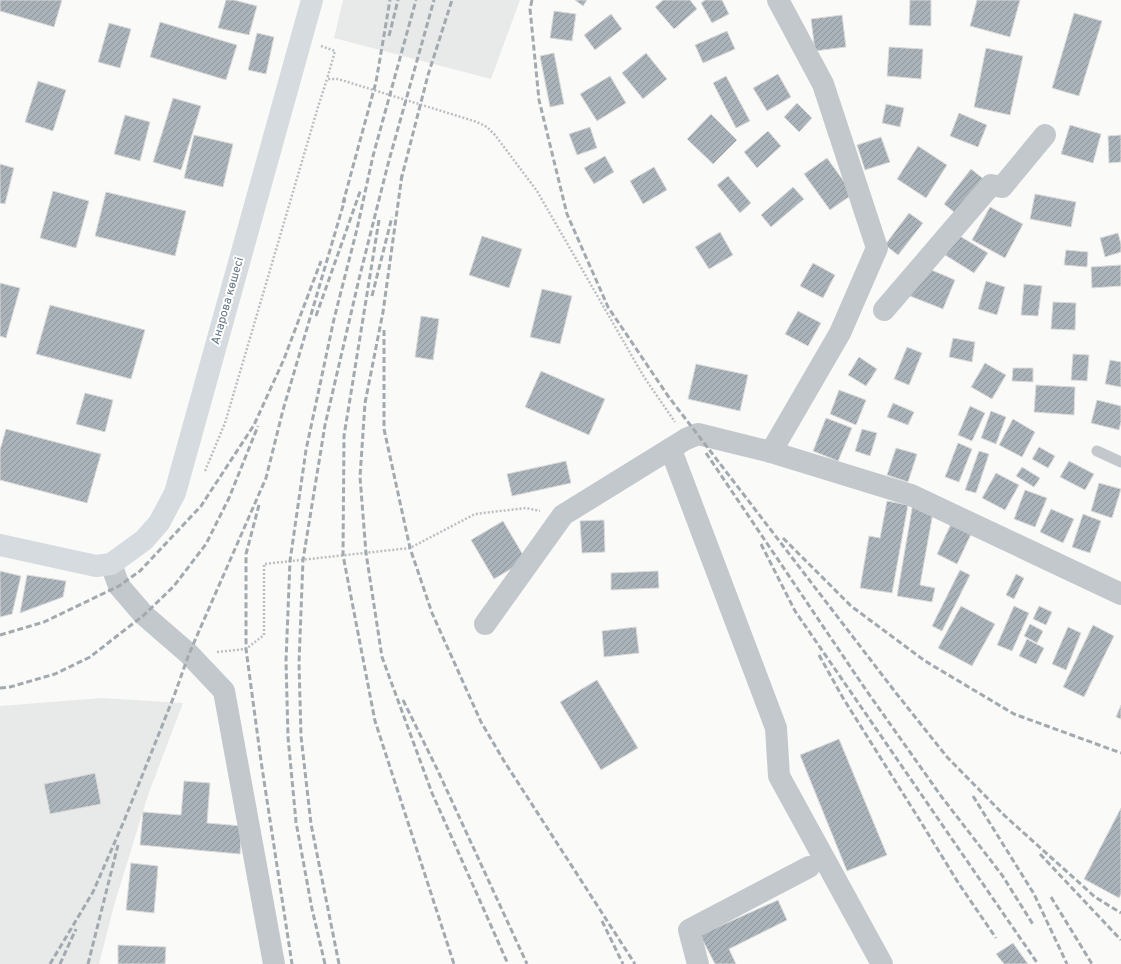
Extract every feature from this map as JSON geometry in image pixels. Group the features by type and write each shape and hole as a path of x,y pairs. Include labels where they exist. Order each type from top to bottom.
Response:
{"street":[{"name":"Анарова көшесі","path":"104,565 144,540 160,523 175,493 312,0"},
{"path":"772,452 840,333 877,248 823,84 778,0"},
{"path":"858,291 888,312 991,186 1002,187 1045,135"},
{"path":"485,624 563,515 627,475 698,434 772,452 911,495 1121,594"},
{"path":"678,445 776,728 779,776 882,964"},
{"path":"0,545 104,565 119,586 144,615 189,654 224,691 274,964"},
{"path":"698,964 689,930 809,867"}],"lane":[{"path":"1097,451 1121,462"}],"path":[{"path":"202,476 225,423 335,51 302,39"},
{"path":"327,79 338,79 477,122 487,127 496,135 538,191 644,376 678,445"},
{"path":"189,654 246,649 264,635 264,564 410,548 475,514 526,508 563,515"}],"shaded area":[{"path":"343,0 520,0 491,79 334,38"},
{"path":"102,698 183,703 148,795 115,902 99,964 0,964 0,706"}],"building":[{"path":"0,0 62,0 54,27 0,11"},
{"path":"226,0 234,0 257,6 249,35 218,28"},
{"path":"575,0 587,0 583,6"},
{"path":"663,0 690,0 697,9 674,29 655,7"},
{"path":"705,0 722,0 729,14 712,23 701,3"},
{"path":"910,0 931,0 931,26 909,25"},
{"path":"977,0 1020,0 1010,37 970,26"},
{"path":"554,11 576,14 572,41 550,38"},
{"path":"1074,13 1102,21 1079,96 1052,88"},
{"path":"611,14 622,29 595,50 584,35"},
{"path":"842,15 846,47 815,51 811,19"},
{"path":"160,22 237,45 226,80 150,57"},
{"path":"109,23 131,29 120,68 98,62"},
{"path":"727,31 735,49 703,63 695,45"},
{"path":"257,33 274,37 266,74 248,70"},
{"path":"889,47 923,49 921,79 887,76"},
{"path":"986,48 1023,56 1010,115 974,107"},
{"path":"554,53 564,104 550,107 540,56"},
{"path":"646,53 667,79 643,99 622,73"},
{"path":"778,74 791,97 767,111 753,88"},
{"path":"610,76 626,103 597,121 580,94"},
{"path":"726,76 750,121 736,128 713,83"},
{"path":"38,81 66,90 53,131 25,122"},
{"path":"173,98 201,106 181,170 153,162"},
{"path":"797,103 812,118 799,132 784,117"},
{"path":"886,104 904,108 900,127 882,123"},
{"path":"959,113 987,125 978,147 950,136"},
{"path":"711,114 737,140 713,164 687,139"},
{"path":"125,115 150,122 140,161 114,154"},
{"path":"1070,125 1101,134 1093,163 1061,154"},
{"path":"590,127 597,148 577,155 569,134"},
{"path":"768,131 781,146 757,168 744,152"},
{"path":"194,135 233,144 223,187 184,178"},
{"path":"1121,135 1121,162 1109,163 1108,136"},
{"path":"881,137 890,162 865,170 857,145"},
{"path":"918,146 947,165 926,198 897,179"},
{"path":"605,156 614,172 594,184 584,168"},
{"path":"827,158 853,194 830,210 804,174"},
{"path":"0,164 14,168 5,204 0,203"},
{"path":"654,167 667,190 643,204 630,181"},
{"path":"971,169 986,181 959,216 944,204"},
{"path":"728,176 751,203 740,213 717,185"},
{"path":"793,187 804,199 771,227 761,215"},
{"path":"53,191 89,201 76,248 40,238"},
{"path":"106,192 186,211 175,256 95,236"},
{"path":"1035,194 1076,202 1071,227 1030,219"},
{"path":"990,207 1023,224 1005,258 972,240"},
{"path":"909,213 923,223 898,255 885,245"},
{"path":"720,232 733,255 709,269 695,247"},
{"path":"1118,233 1121,244 1121,252 1105,257 1100,238"},
{"path":"958,235 988,253 974,273 945,255"},
{"path":"482,236 522,249 509,288 469,275"},
{"path":"1066,250 1088,252 1087,267 1064,265"},
{"path":"813,263 835,275 823,298 800,286"},
{"path":"1121,265 1121,286 1092,288 1091,267"},
{"path":"922,266 955,280 943,309 910,296"},
{"path":"986,281 1005,287 997,315 978,309"},
{"path":"0,283 20,288 6,338 0,336"},
{"path":"1024,284 1042,286 1038,316 1021,315"},
{"path":"542,289 572,296 560,344 530,337"},
{"path":"1053,302 1076,303 1075,330 1051,329"},
{"path":"50,305 145,330 131,379 36,354"},
{"path":"798,311 821,323 808,346 785,334"},
{"path":"421,316 439,319 433,360 415,357"},
{"path":"953,338 975,342 972,362 949,357"},
{"path":"907,347 922,353 909,385 894,379"},
{"path":"1073,354 1089,355 1087,381 1071,380"},
{"path":"859,357 877,369 866,386 848,375"},
{"path":"1110,360 1121,362 1121,387 1105,384"},
{"path":"985,363 1006,375 992,399 971,387"},
{"path":"696,364 748,375 740,411 688,399"},
{"path":"1013,368 1033,368 1033,382 1012,381"},
{"path":"541,371 605,399 589,435 525,407"},
{"path":"1036,385 1075,387 1074,415 1034,412"},
{"path":"839,390 866,400 856,425 830,414"},
{"path":"85,393 113,400 105,432 76,424"},
{"path":"1097,400 1121,406 1121,422 1119,430 1091,423"},
{"path":"893,403 914,412 908,425 887,417"},
{"path":"970,406 985,413 972,441 958,435"},
{"path":"991,411 1006,417 996,444 981,438"},
{"path":"826,418 852,428 838,461 813,451"},
{"path":"1013,419 1035,432 1022,457 999,445"},
{"path":"6,429 101,454 87,503 0,480 0,450"},
{"path":"862,429 877,433 870,456 855,451"},
{"path":"958,443 972,449 959,482 945,477"},
{"path":"1039,447 1055,456 1048,468 1032,459"},
{"path":"896,448 917,454 908,482 887,475"},
{"path":"979,451 989,454 976,493 965,490"},
{"path":"566,461 571,483 512,496 507,474"},
{"path":"1069,461 1094,474 1085,490 1060,477"},
{"path":"1022,467 1040,478 1034,487 1016,476"},
{"path":"996,473 1019,485 1005,510 982,498"},
{"path":"1099,483 1121,489 1112,518 1091,511"},
{"path":"1025,490 1047,498 1035,527 1014,519"},
{"path":"887,501 908,505 892,593 860,588 869,536 880,538"},
{"path":"913,503 934,507 920,585 935,588 932,602 897,596"},
{"path":"1051,509 1074,519 1063,543 1040,532"},
{"path":"1083,514 1101,521 1090,553 1072,547"},
{"path":"604,520 605,552 582,553 580,521"},
{"path":"503,521 526,560 494,579 471,540"},
{"path":"951,524 971,534 957,564 937,554"},
{"path":"960,570 970,575 942,631 932,626"},
{"path":"0,571 21,576 12,614 0,617"},
{"path":"658,571 659,588 611,590 611,573"},
{"path":"1016,574 1024,578 1014,599 1006,595"},
{"path":"27,575 66,581 63,597 20,613"},
{"path":"961,606 995,624 972,666 938,648"},
{"path":"1014,606 1029,613 1012,651 997,645"},
{"path":"1039,606 1052,612 1046,625 1033,619"},
{"path":"1030,624 1043,631 1037,643 1024,636"},
{"path":"1093,625 1114,636 1084,697 1063,687"},
{"path":"636,627 639,653 604,657 602,631"},
{"path":"1068,627 1081,633 1066,670 1052,664"},
{"path":"1027,639 1044,648 1036,664 1019,656"},
{"path":"597,680 638,748 601,770 560,702"},
{"path":"1121,705 1121,719 1116,717"},
{"path":"839,739 887,855 847,871 800,755"},
{"path":"95,773 101,804 50,814 44,784"},
{"path":"184,781 210,783 207,823 242,826 240,854 140,845 143,812 181,815"},
{"path":"1121,808 1121,894 1119,898 1084,879"},
{"path":"131,863 158,866 154,913 126,910"},
{"path":"778,900 787,920 729,949 736,964 715,964 700,935"},
{"path":"1013,943 1028,964 1004,964 996,954"},
{"path":"118,945 166,947 165,964 118,964"}],"railway":[{"path":"343,203 376,82 390,0"},
{"path":"389,36 398,0"},
{"path":"325,964 312,909 296,822 288,737 286,661 290,561 306,450 334,319 357,229 373,156 416,0"},
{"path":"339,964 311,824 301,736 299,663 303,560 325,425 359,279 388,164 434,0"},
{"path":"401,180 428,75 452,0"},
{"path":"532,0 530,9 539,100 567,214 608,307 668,396 896,693 947,757 1005,816 1095,897 1121,913"},
{"path":"402,175 383,312 365,403 360,477 366,553 382,657 432,793 508,964"},
{"path":"316,316 361,189"},
{"path":"50,964 93,892 124,821 174,696 189,654 266,478 283,410 345,199"},
{"path":"372,296 392,217"},
{"path":"379,220 344,436 343,555 375,721 454,964"},
{"path":"0,635 44,622 119,586 140,571 201,506 254,425 284,359 321,261"},
{"path":"384,330 384,429 410,548 432,613 481,722 504,761 635,964"},
{"path":"0,688 10,687 55,674 90,657 144,615 174,586 206,544 229,498 258,426"},
{"path":"706,453 866,690 941,796 1002,875 1034,926"},
{"path":"259,505 246,554 246,649 261,761 292,964"},
{"path":"783,538 851,606 925,661 1014,714 1121,753"},
{"path":"761,544 795,611 1038,964"},
{"path":"819,655 843,698 959,884 996,938"},
{"path":"403,700 438,771 527,964"},
{"path":"973,796 1034,894 1067,964"},
{"path":"88,964 118,845"},
{"path":"1040,854 1121,940"},
{"path":"1051,897 1092,964"},
{"path":"602,921 623,964"},
{"path":"60,964 76,929"}]}
